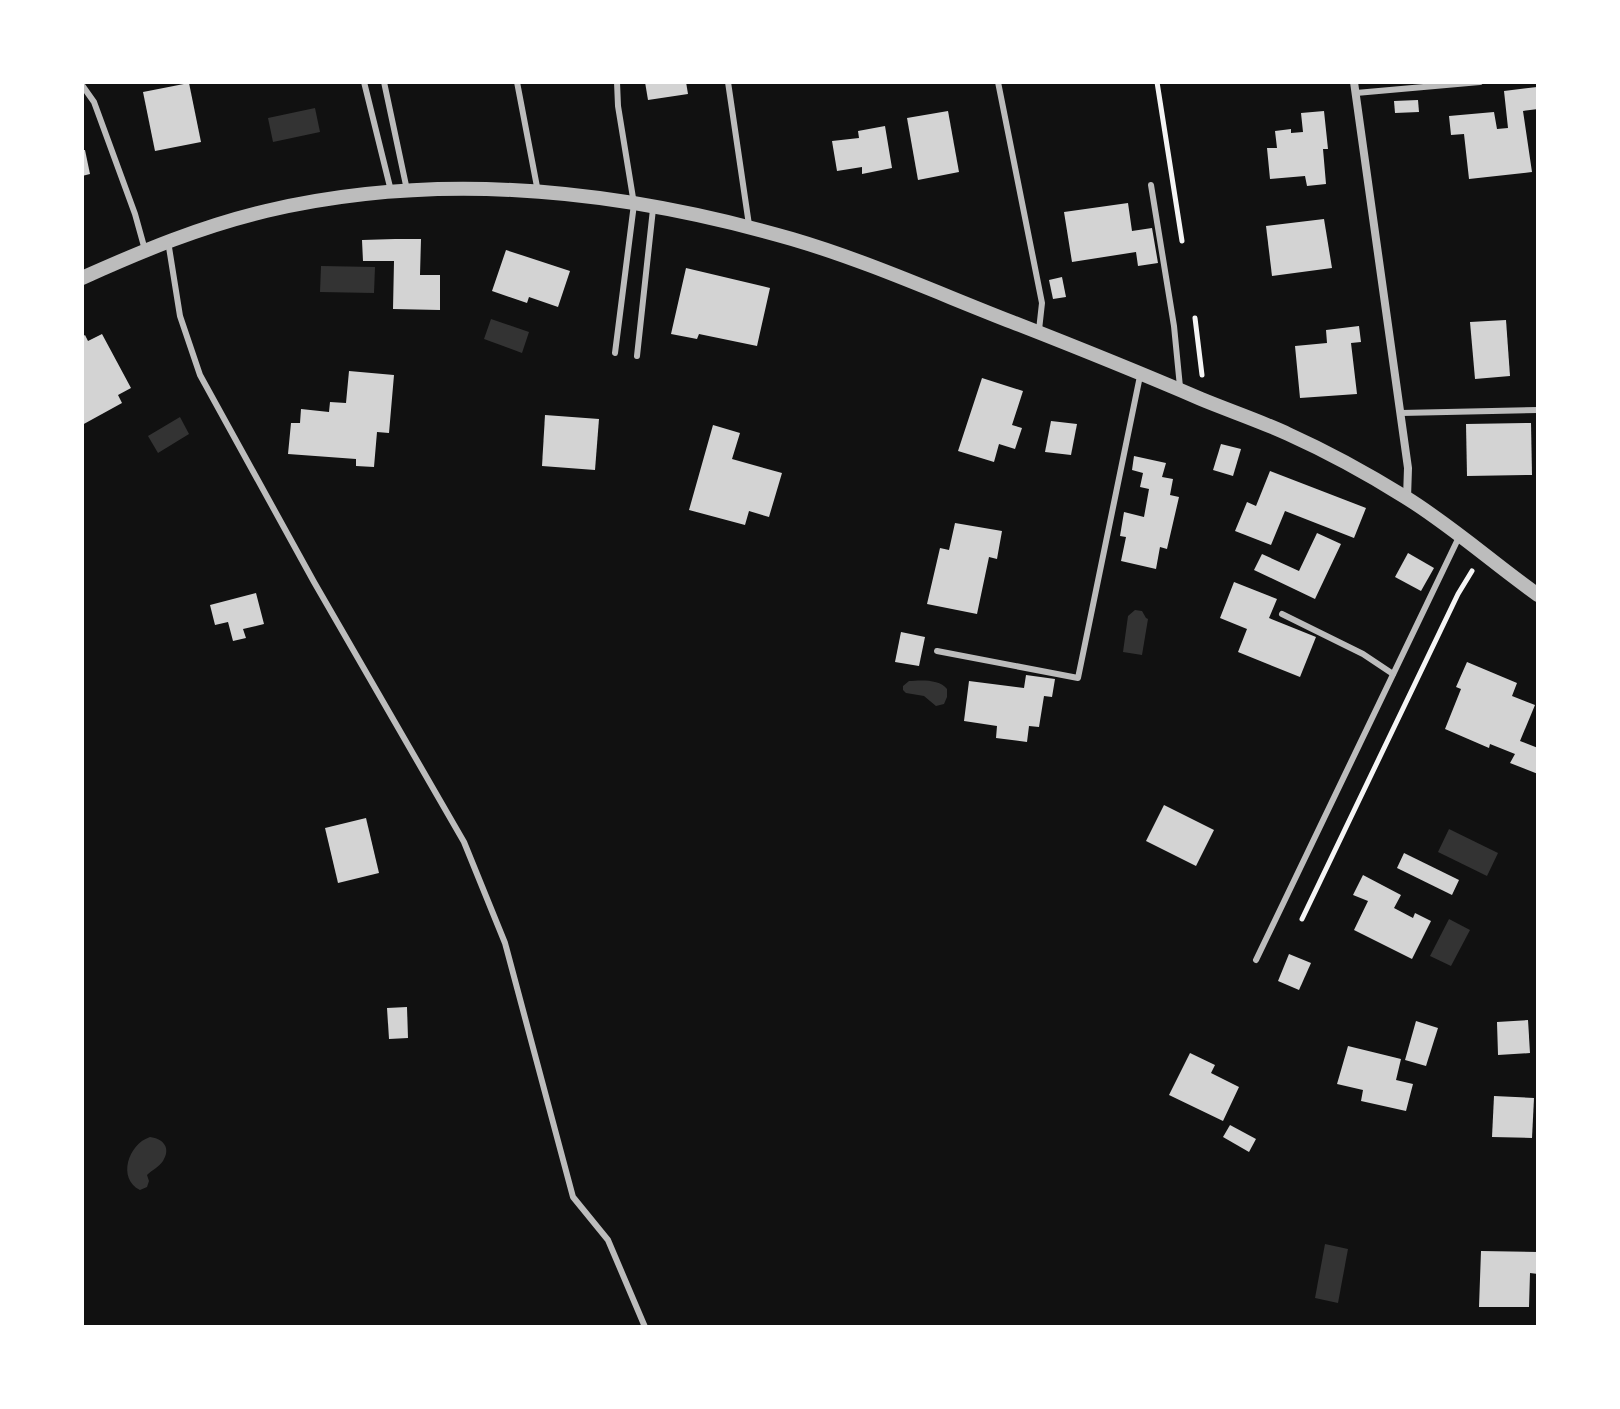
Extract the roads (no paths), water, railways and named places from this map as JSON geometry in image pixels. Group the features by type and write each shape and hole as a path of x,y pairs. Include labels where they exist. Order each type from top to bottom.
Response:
{"street":[{"path":"1354,82 1401,413 1408,468 1407,498"},
{"path":"82,278 145,250 210,227 265,211 324,199 407,190 485,189 588,196 653,206 795,240 868,266 1288,434 1407,498 1538,595"}],"lane":[{"path":"364,82 391,191"},
{"path":"384,82 407,190"},
{"path":"517,82 538,192"},
{"path":"615,353 634,204 617,82"},
{"path":"728,82 750,228"},
{"path":"998,82 1042,303 1039,332"},
{"path":"1356,93 1480,82"},
{"path":"82,85 94,102 145,250"},
{"path":"1151,185 1181,390"},
{"path":"637,356 653,206"},
{"path":"168,241 180,316 200,375 322,596 464,842 505,943 573,1197 608,1240 645,1327"},
{"path":"937,651 1078,678 1141,373"},
{"path":"1401,413 1538,410"},
{"path":"1256,960 1459,537"},
{"path":"1282,614 1363,654 1393,674"}]}
